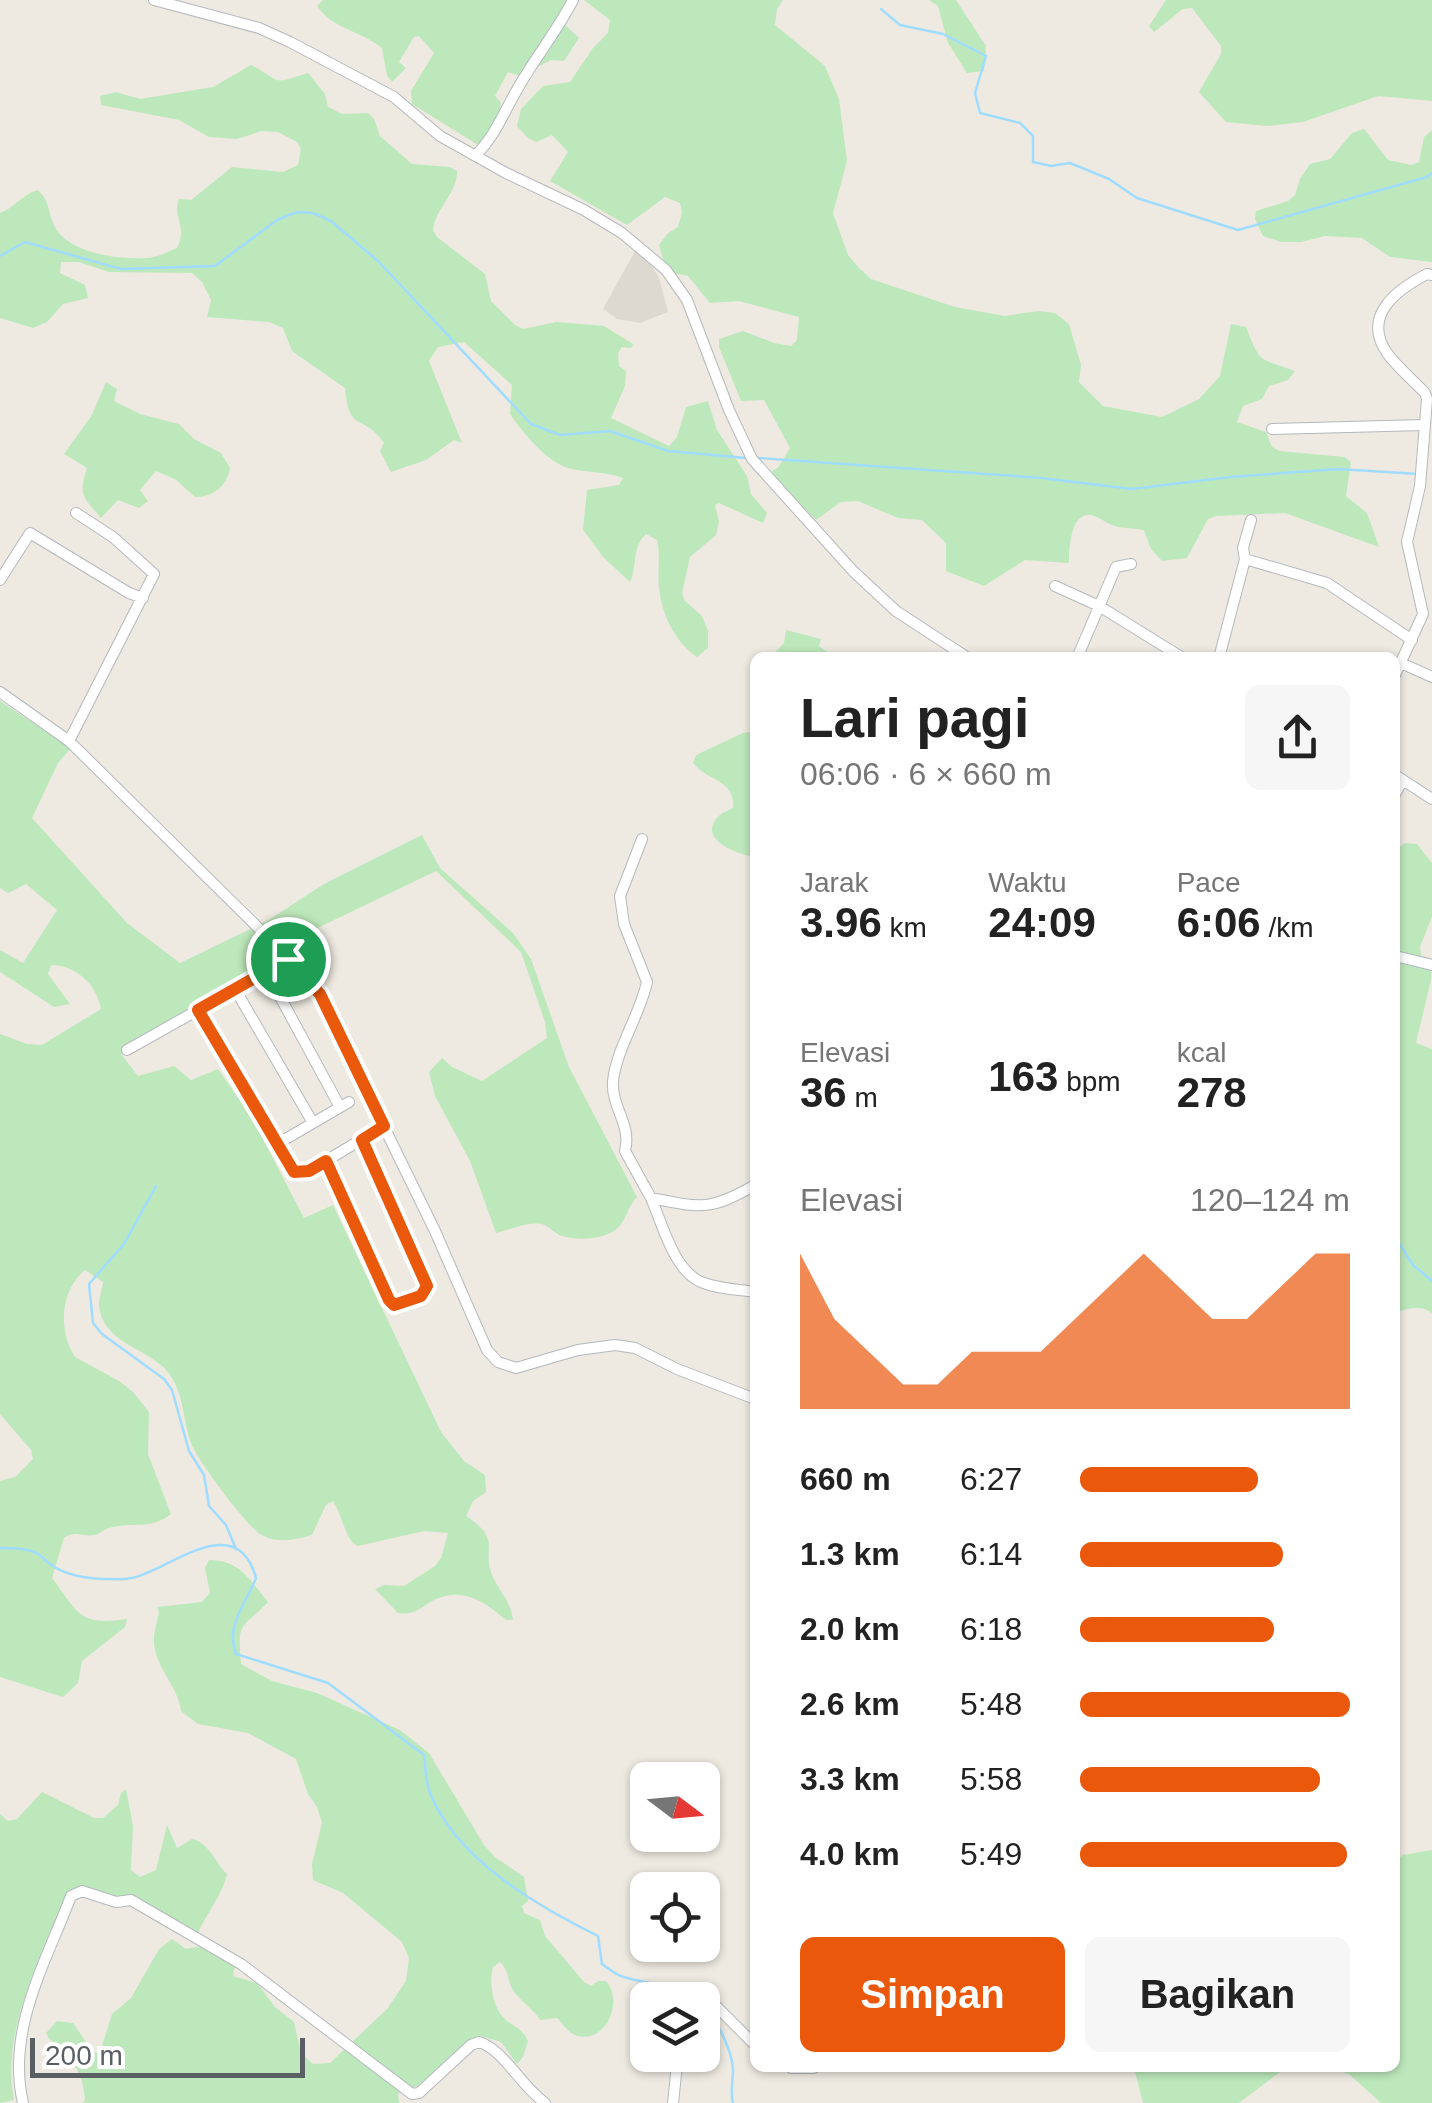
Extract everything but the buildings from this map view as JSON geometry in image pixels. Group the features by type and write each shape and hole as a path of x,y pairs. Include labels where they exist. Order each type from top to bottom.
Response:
{"street":[{"path":"154,0 260,28 290,42 394,97 440,136 622,233 666,270 687,300 751,456 853,571 896,611 959,652"},
{"path":"476,156 490,141 573,0"},
{"path":"1432,275 1427,274 1394,294 1383,310 1380,324 1386,352 1425,392 1420,486 1407,542 1423,605 1401,663 1432,676"},
{"path":"1272,429 1424,426"},
{"path":"69,741 154,574 114,537 76,512"},
{"path":"1221,652 1250,520"},
{"path":"0,580 30,533 128,594 143,598"},
{"path":"1244,559 1327,584 1412,640"},
{"path":"1080,652 1116,567 1131,564"},
{"path":"1055,586 1099,606 1173,652"},
{"path":"0,692 69,741 320,994 488,1350 498,1362 516,1368 578,1350 615,1345 635,1348 750,1397"},
{"path":"1400,778 1432,799"},
{"path":"642,838 620,896 624,924 646,976 613,1086 628,1138 624,1151 683,1266 694,1277 713,1285 750,1291"},
{"path":"1400,957 1432,965"},
{"path":"127,1050 288,959"},
{"path":"266,971 344,1105 278,1144"},
{"path":"235,988 313,1122"},
{"path":"198,1010 294,1172 298,1174 326,1161 384,1126"},
{"path":"326,1161 389,1300 394,1305 421,1296 427,1286 362,1140"},
{"path":"651,1198 700,1208 722,1203 750,1187"},
{"path":"22,2103 16,2071 34,1983 58,1935 70,1896 82,1891 116,1902 132,1900 240,1964 412,2094 419,2093 478,2042 494,2048 527,2091 545,2103"},
{"path":"720,2010 750,2040"},
{"path":"673,2103 676,2072"}],"shaded area":[{"path":"635,251 659,278 668,312 640,323 617,319 603,309"}],"green space":[{"path":"323,0 578,0 565,25 579,38 564,61 551,60 520,76 508,72 495,96 501,102 498,123 483,148 412,104 411,91 434,53 419,36 414,37 399,62 406,68 392,82 387,76 382,48 331,20 317,6"},
{"path":"584,0 783,0 775,25 825,66 839,99 847,161 833,213 848,255 859,268 871,279 955,307 1005,316 1038,311 1055,313 1069,324 1081,365 1079,382 1103,406 1162,417 1199,399 1220,376 1231,324 1246,327 1262,358 1295,371 1288,380 1269,386 1262,399 1243,406 1237,422 1266,432 1272,447 1280,451 1344,457 1351,462 1346,496 1367,513 1379,547 1285,513 1216,516 1208,519 1187,558 1162,561 1151,549 1144,530 1116,526 1089,515 1074,526 1069,563 1025,560 984,586 946,571 946,543 922,520 898,518 858,501 841,502 816,520 768,473 778,468 790,448 764,400 741,401 719,347 719,339 743,331 791,346 797,340 799,317 739,301 710,303 688,276 673,273 663,259 659,245 678,227 680,203 665,197 627,225 550,181 568,152 552,135 536,142 517,126 521,109 543,86 570,82 608,33 610,20"},
{"path":"929,0 956,0 986,46 984,71 967,73 948,43 938,6"},
{"path":"1166,0 1432,0 1432,101 1378,96 1303,122 1267,126 1226,122 1199,92 1221,54 1221,46 1192,8 1183,9 1154,32 1149,26"},
{"path":"251,65 276,80 308,73 325,94 328,107 342,114 368,113 380,136 412,164 457,171 454,187 433,230 485,274 491,301 515,325 523,329 556,322 604,326 633,344 631,348 622,347 618,353 619,366 626,371 625,386 611,418 669,446 677,437 686,407 708,401 717,430 747,476 751,494 767,513 763,523 719,503 715,505 719,521 716,535 690,557 682,593 702,616 708,631 708,648 697,657 676,636 663,608 657,540 646,534 641,539 630,582 604,558 583,530 587,490 619,485 623,478 568,468 543,453 510,414 512,385 464,342 438,347 429,361 462,443 454,440 426,460 391,472 380,451 384,443 354,418 345,388 292,351 283,328 269,322 207,317 211,300 192,273 109,272 79,262 61,262 60,273 85,285 88,298 63,304 47,322 33,328 0,318 0,213 32,192 37,190 44,197 54,225 70,242 109,256 150,258 177,248 181,234 179,199 191,200 232,167 283,172 298,165 301,149 297,142 278,132 262,131 237,139 209,137 179,120 101,105 100,96 116,92 140,99 213,87"},
{"path":"1364,129 1388,160 1411,165 1419,162 1424,137 1432,130 1432,262 1390,257 1362,238 1325,236 1281,242 1263,236 1255,219 1256,211 1288,201 1310,164 1330,159 1352,133"},
{"path":"106,382 117,389 114,401 140,414 179,424 194,439 221,453 230,468 223,485 214,493 195,497 175,479 156,471 140,490 148,501 139,508 118,500 101,518 84,495 87,468 64,454 92,415"},
{"path":"786,630 821,639 819,646 828,652 776,652 784,643"},
{"path":"0,701 71,748 58,763 32,818 127,923 180,963 267,921 324,884 422,835 440,868 513,933 531,959 569,1067 637,1197 621,1224 602,1236 569,1238 537,1223 496,1233 470,1161 435,1096 429,1072 442,1058 482,1081 547,1038 545,1022 521,952 436,871 301,936 288,945 292,953 121,1054 138,1076 174,1066 191,1080 218,1069 251,1116 304,1218 333,1205 441,1432 464,1461 485,1475 486,1492 473,1501 466,1516 488,1539 493,1577 513,1620 506,1620 464,1595 444,1596 413,1612 398,1613 375,1589 384,1585 404,1586 435,1566 448,1533 424,1531 358,1546 350,1539 333,1501 326,1505 312,1535 279,1540 260,1534 234,1506 195,1451 173,1379 159,1363 120,1339 104,1323 99,1304 103,1282 85,1270 66,1299 64,1323 70,1347 75,1357 133,1392 149,1412 148,1454 171,1514 148,1524 117,1526 95,1535 64,1538 52,1578 68,1601 89,1619 127,1619 125,1627 82,1661 78,1683 63,1697 0,1677 0,1481 15,1477 33,1459 31,1450 0,1414 0,1034 42,1045 101,1009 90,985 69,968 51,965 48,974 70,1004 54,1007 0,972 0,950 23,963 57,910 26,884 8,893 0,888"},
{"path":"750,732 750,856 731,850 712,833 720,815 733,808 733,799 725,786 693,763 696,755"},
{"path":"1417,844 1432,863 1432,917 1420,947 1421,955 1432,960 1431,980 1416,1043 1432,1049 1432,1313 1419,1308 1400,1311 1400,846"},
{"path":"209,1560 237,1567 268,1602 243,1626 241,1664 272,1681 317,1693 400,1730 429,1753 484,1845 524,1877 528,1901 522,1906 524,1913 540,1920 545,1936 584,1982 591,1986 606,1981 613,2000 603,2029 585,2037 572,2034 557,2018 540,2020 515,1993 500,1962 492,1972 496,2006 528,2041 517,2064 501,2042 481,2036 456,2051 420,2084 398,2094 399,2103 81,2103 85,2101 77,2069 46,2033 57,2021 73,2023 93,2052 100,2053 112,2014 131,1998 159,1949 172,1939 186,1949 202,1946 235,1965 233,1976 257,1983 275,2007 294,2022 301,2053 313,2064 330,2063 387,2009 406,1981 409,1958 402,1942 343,1893 313,1880 312,1864 322,1823 296,1759 248,1733 198,1724 181,1711 156,1653 157,1607 202,1602 210,1593 205,1568"},
{"path":"126,1789 133,1826 131,1870 140,1877 156,1870 167,1825 177,1848 192,1839 207,1848 227,1874 225,1882 198,1933 149,1907 77,1887 69,1892 18,2020 11,2074 14,2100 0,2103 0,1814 8,1821 17,1819 42,1792 94,1818 103,1818 118,1805"},
{"path":"1432,1850 1432,2103 1381,2103 1343,2072 1400,2072 1403,1855"},
{"path":"1135,2072 1280,2072 1239,2103 1143,2103"}],"waterway":[{"path":"881,9 900,25 943,34 986,56 975,93 980,113 1020,123 1033,136 1033,162 1051,166 1070,163 1109,179 1137,198 1238,230 1432,173"},
{"path":"0,256 25,242 121,269 215,266 277,220 297,212 313,213 331,221 379,262 531,424 560,435 610,431 668,451 746,458"},
{"path":"759,458 1041,478 1132,489 1338,469 1418,474"},
{"path":"156,1186 124,1244 89,1284 93,1323 102,1334 164,1379 172,1390 189,1451 204,1475 209,1506 226,1525 236,1549"},
{"path":"1400,1245 1413,1265 1432,1281"},
{"path":"0,1548 34,1552 74,1575 117,1579 147,1573 201,1549 234,1547 247,1558 256,1578 235,1624 236,1654 328,1683 424,1755 428,1789 442,1817 478,1859 525,1895 598,1936 602,1964 621,1976 644,1982"},
{"path":"720,2029 733,2069 733,2103"}],"route":[{"path":"288,959 320,994 384,1126 362,1140 427,1286 421,1296 394,1305 389,1300 326,1161 309,1171 294,1172 198,1010 288,959"}]}
